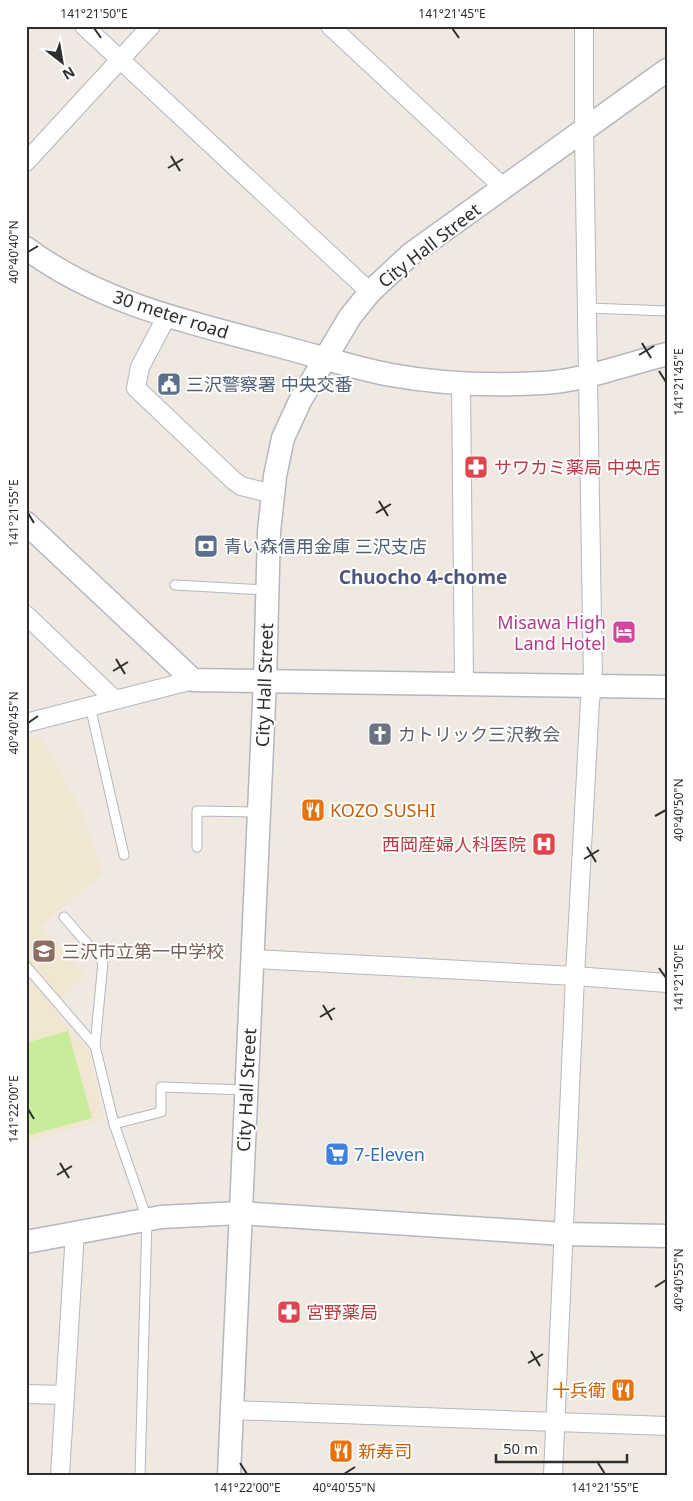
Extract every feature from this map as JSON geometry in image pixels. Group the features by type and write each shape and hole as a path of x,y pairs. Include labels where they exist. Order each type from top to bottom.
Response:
{"street":[{"path":"84,26 370,292"},
{"path":"26,162 151,26"},
{"path":"553,1475 575,976 590,701 593,684 584,26"},
{"path":"337,28 504,188"},
{"name":"City Hall Street","path":"229,1475 265,680 269,532 273,494 283,438 301,399 325,358 353,312 370,292 412,254 667,70"},
{"name":"30 meter road","path":"26,248 60,270 122,302 390,375 461,384 544,383 590,374 667,354"},
{"path":"168,316 140,367 136,388 234,481 241,486 273,494"},
{"path":"461,384 464,682"},
{"path":"26,523 193,680"},
{"path":"26,614 114,699"},
{"path":"26,723 193,680 464,682 667,687"},
{"path":"253,959 575,976 667,983"},
{"path":"26,1242 147,1219 240,1213 564,1234 667,1236"},
{"path":"60,1475 75,1232"},
{"path":"26,1394 65,1395"},
{"path":"232,1410 667,1426"}],"lane":[{"path":"588,308 667,311"},
{"path":"175,585 267,590"},
{"path":"90,706 124,855"},
{"path":"197,847 197,811 259,812"},
{"path":"64,917 103,962 95,1046 114,1124 147,1219 140,1475"},
{"path":"26,966 95,1046"},
{"path":"114,1124 161,1112 161,1087 246,1090"}],"shaded area":[{"name":"三沢市立第一中学校","path":"40,736 82,811 102,874 40,926 85,976 51,1006 88,1050 104,1120 26,1142 26,740"}],"green space":[{"path":"68,1031 92,1118 26,1136 26,1043"}],"place":[{"name":"三沢警察署 中央交番","path":"169,384"},
{"name":"サワカミ薬局 中央店","path":"476,467"},
{"name":"青い森信用金庫 三沢支店","path":"206,546"},
{"name":"Misawa High Land Hotel","path":"624,632"},
{"name":"カトリック三沢教会","path":"380,734"},
{"name":"KOZO SUSHI","path":"313,810"},
{"name":"西岡産婦人科医院","path":"544,844"},
{"name":"三沢市立第一中学校","path":"44,951"},
{"name":"7-Eleven","path":"337,1154"},
{"name":"宮野薬局","path":"289,1312"},
{"name":"十兵衛","path":"623,1390"},
{"name":"新寿司","path":"341,1451"}],"district":[{"name":"Chuocho 4-chome","path":"423,577"}]}
